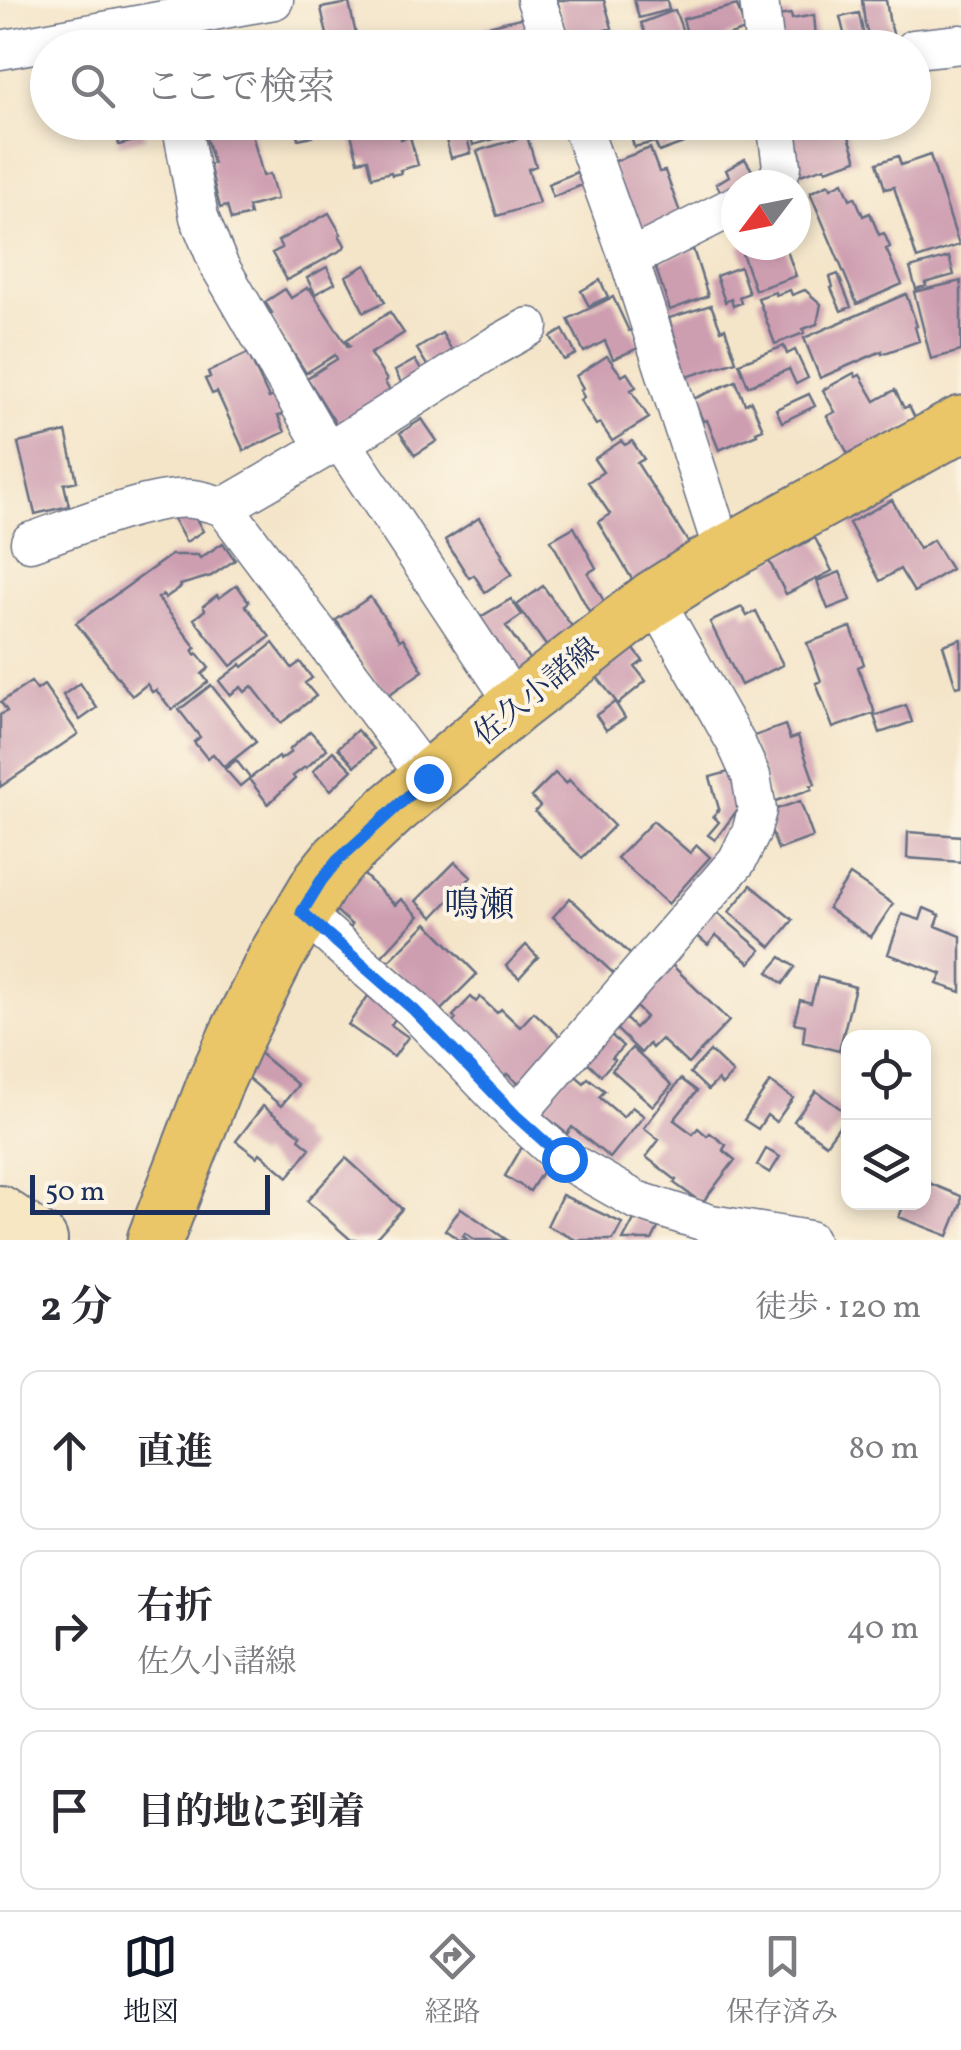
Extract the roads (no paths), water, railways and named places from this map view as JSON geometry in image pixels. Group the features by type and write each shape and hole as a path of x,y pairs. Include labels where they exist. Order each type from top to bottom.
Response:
{"main road":[{"name":"佐久小諸線","path":"155,1240 216,1081 269,971 321,881 337,861 428,778 654,598 724,554 961,424"},
{"path":"0,1212 41,1240"}],"street":[{"path":"176,30 274,0"},
{"path":"536,0 547,30"},
{"path":"758,0 762,30"},
{"path":"931,47 961,44"},
{"path":"0,50 30,47"},
{"path":"184,140 199,218 220,265 334,446 516,705"},
{"path":"586,140 724,554"},
{"path":"778,140 781,170"},
{"path":"629,260 721,213"},
{"path":"224,507 334,446 529,327"},
{"path":"30,542 170,499 192,499 224,507 428,778"},
{"path":"516,1116 736,861 751,833 757,810 751,776 654,598"},
{"path":"302,912 414,1010 516,1116 564,1159 636,1200 711,1224 809,1240"}],"district":[{"name":"鳴瀬","path":"479,904"}]}
